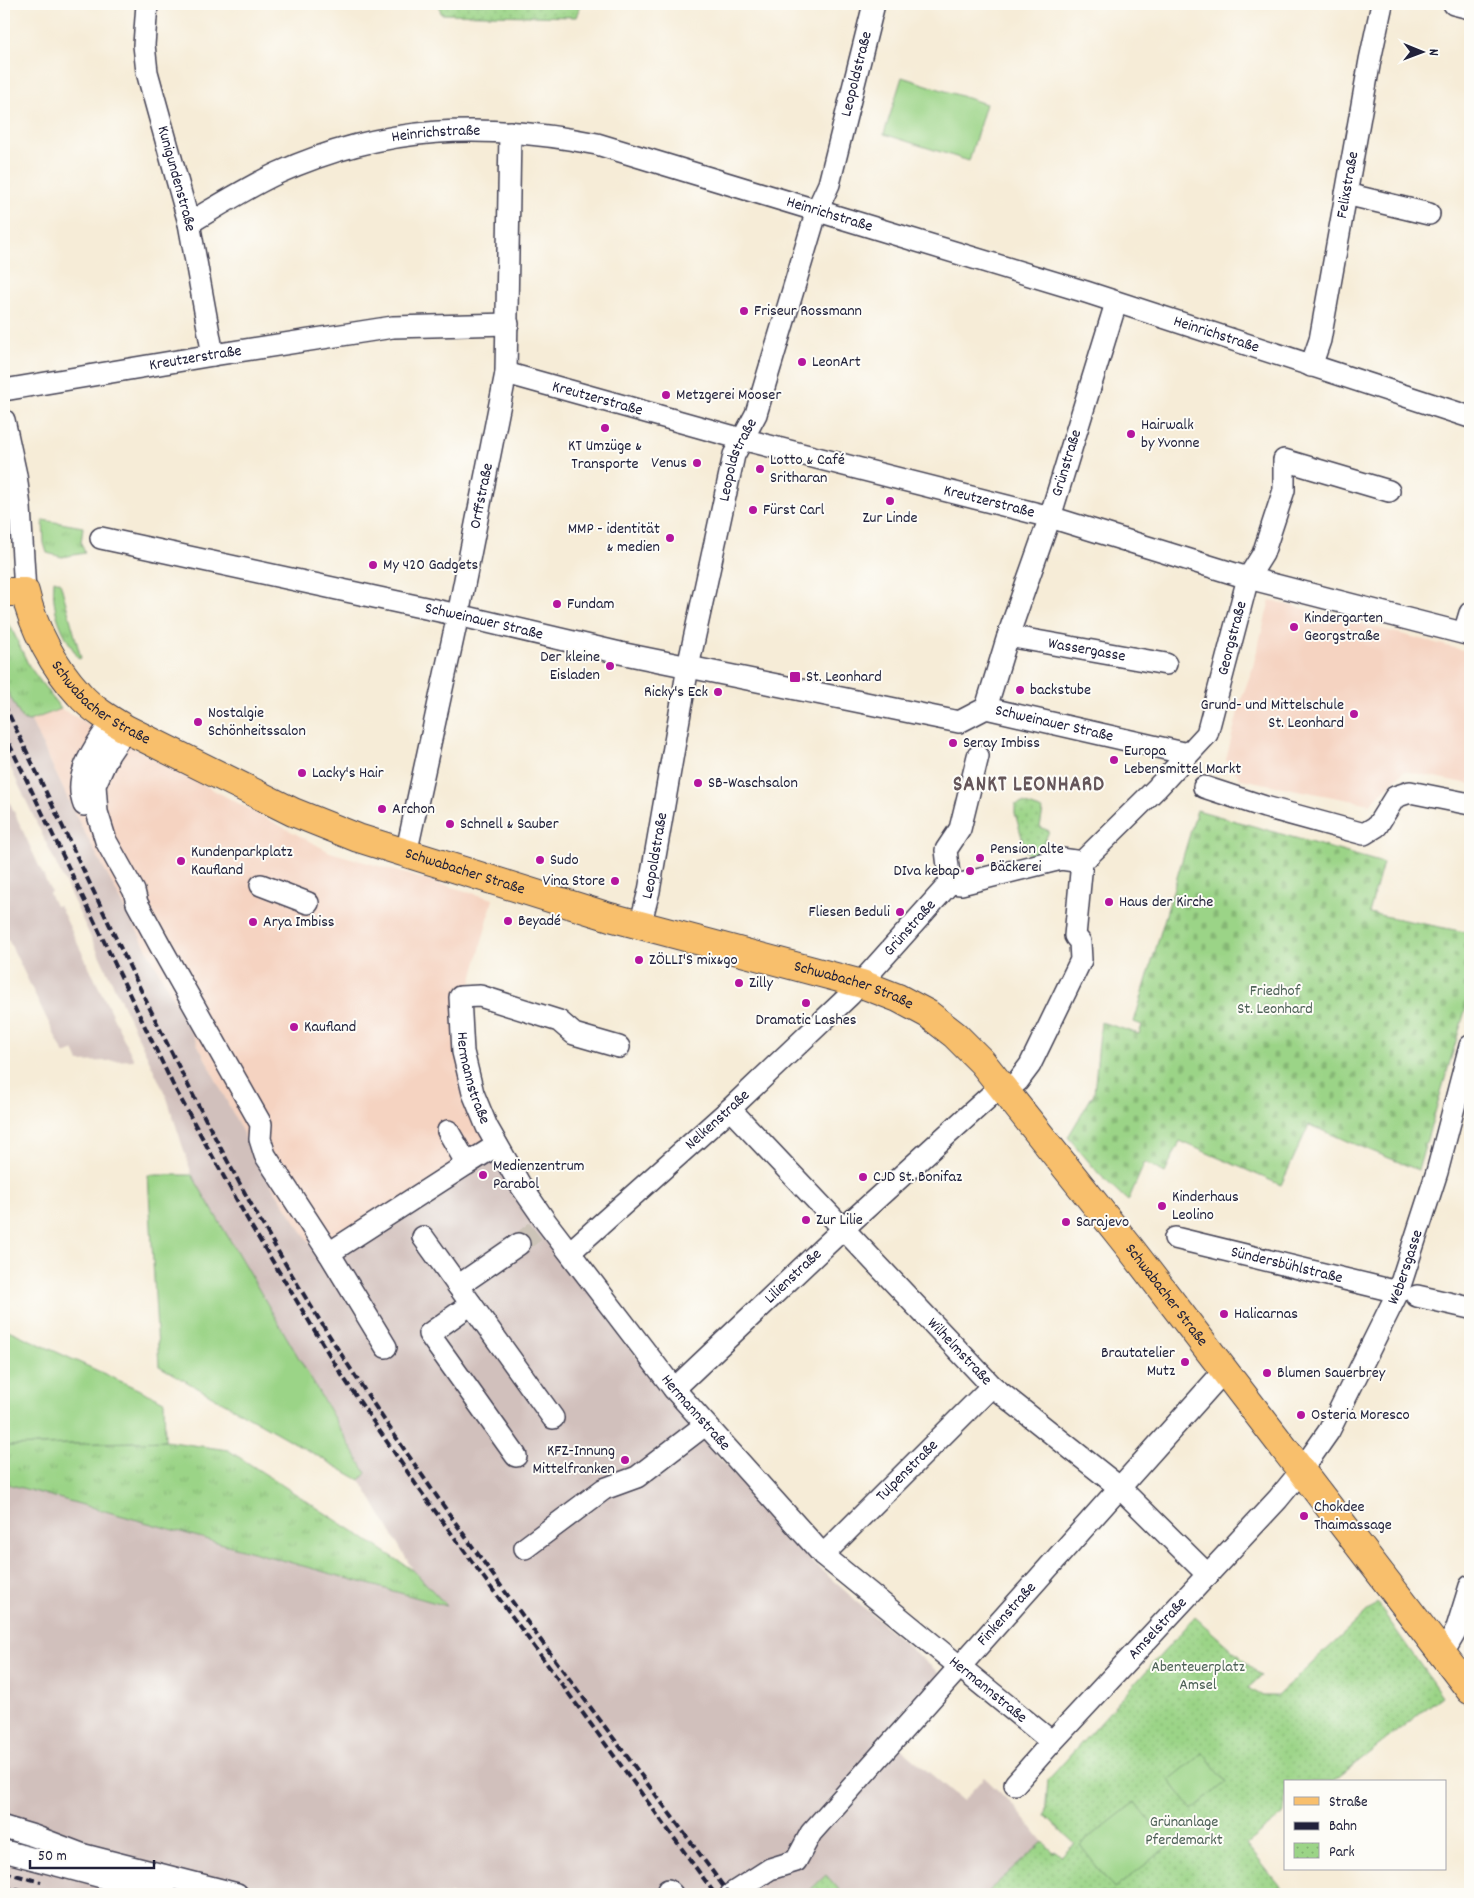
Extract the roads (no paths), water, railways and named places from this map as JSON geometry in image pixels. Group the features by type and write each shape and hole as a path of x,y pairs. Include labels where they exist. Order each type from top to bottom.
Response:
{"main road":[{"name":"Schwabacher Straße","path":"15,592 34,620 60,670 78,693 119,725 306,818 351,836 610,918 862,984 898,998 928,1014 973,1052 1003,1088 1130,1248 1470,1690"}],"street":[{"name":"Kunigundenstraße","path":"147,4 144,45 147,72 189,223 213,355"},
{"name":"Leopoldstraße","path":"640,925 649,891 688,667 734,456 756,414 816,210 829,184 874,4"},
{"name":"Felixstraße","path":"1311,366 1320,340 1368,68 1382,4"},
{"path":"1454,4 1470,8"},
{"name":"Heinrichstraße","path":"189,223 278,173 354,145 412,133 450,131 510,132 555,136 598,144 1086,292 1470,417"},
{"name":"Orffstraße","path":"406,854 458,615 506,373 510,132"},
{"path":"1346,194 1429,214"},
{"name":"Grünstraße","path":"986,708 1008,636 1050,517 1116,303"},
{"name":"Kreutzerstraße","path":"4,390 393,327 508,324"},
{"name":"Kreutzerstraße","path":"506,373 742,439 1050,517 1248,578 1467,634"},
{"path":"4,420 20,507 15,592"},
{"name":"Georgstraße","path":"1082,862 1207,734 1248,578 1263,554 1284,490 1284,460 1389,490"},
{"name":"Schweinauer Straße","path":"101,538 688,667 959,722 986,708 1188,754"},
{"path":"1467,634 1470,613"},
{"name":"Wassergasse","path":"1008,636 1166,664"},
{"path":"119,725 95,785 97,812 106,841 134,891 137,903 261,1124 260,1139 265,1155 329,1253 386,1348"},
{"path":"978,756 960,829 946,850 950,883 961,884 1061,859 1082,862"},
{"path":"1204,787 1265,807 1364,834 1377,826 1395,797 1410,792 1470,804"},
{"name":"Lilienstraße","path":"674,1388 843,1229 1003,1088 1018,1081 1030,1065 1081,960 1080,942 1076,936 1082,862"},
{"name":"Grünstraße","path":"862,984 896,942 950,883"},
{"path":"261,885 308,903"},
{"name":"Nelkenstraße","path":"570,1252 730,1109 862,984"},
{"name":"Hermannstraße","path":"619,1047 574,1034 559,1021 480,996 460,997 462,1052 473,1093 487,1127 541,1226 570,1252 705,1426 823,1555 1052,1742"},
{"name":"Webersgasse","path":"1301,1471 1329,1431 1408,1294 1470,1046"},
{"name":"Wilhelmstraße","path":"730,1109 992,1386 1119,1487 1208,1575"},
{"path":"448,1131 467,1164"},
{"path":"329,1253 497,1145"},
{"path":"423,1237 553,1418"},
{"name":"Sündersbühlstraße","path":"1175,1238 1470,1308"},
{"path":"458,1286 519,1244"},
{"path":"470,1304 429,1334 516,1456"},
{"name":"Finkenstraße","path":"731,1894 770,1869 796,1861 811,1833 1224,1371"},
{"name":"Tulpenstraße","path":"823,1555 992,1386"},
{"path":"525,1548 604,1490 637,1476 705,1426"},
{"name":"Amselstraße","path":"1015,1784 1301,1471"},
{"path":"1442,1655 1456,1631 1470,1586"},
{"path":"4,1827 84,1855 237,1894"},
{"path":"4,1851 166,1894"}],"tunnel":[{"path":"519,1244 537,1230"}],"railway":[{"path":"4,704 182,1074 246,1196 292,1275 342,1356 448,1512 729,1894"},
{"path":"4,733 173,1085 250,1224 341,1374 419,1489 715,1894"},
{"path":"4,1872 41,1882"},
{"path":"4,1887 33,1894"}],"place":[{"name":"Friseur Rossmann","path":"744,311"},
{"name":"LeonArt","path":"802,362"},
{"name":"Metzgerei Mooser","path":"666,395"},
{"name":"KT Umzüge & Transporte","path":"605,428"},
{"name":"Hairwalk by Yvonne","path":"1131,434"},
{"name":"Venus","path":"697,463"},
{"name":"Lotto & Café Sritharan","path":"760,469"},
{"name":"Zur Linde","path":"890,501"},
{"name":"Fürst Carl","path":"753,510"},
{"name":"MMP - identität & medien","path":"670,538"},
{"name":"My 420 Gadgets","path":"373,565"},
{"name":"Fundam","path":"557,604"},
{"name":"Kindergarten Georgstraße","path":"1294,627"},
{"name":"Der kleine Eisladen","path":"610,666"},
{"name":"St. Leonhard","path":"795,677"},
{"name":"backstube","path":"1020,690"},
{"name":"Ricky's Eck","path":"718,692"},
{"name":"Grund- und Mittelschule St. Leonhard","path":"1354,714"},
{"name":"Nostalgie Schönheitssalon","path":"198,722"},
{"name":"Seray Imbiss","path":"953,743"},
{"name":"Europa Lebensmittel Markt","path":"1114,760"},
{"name":"Lacky's Hair","path":"302,773"},
{"name":"SB-Waschsalon","path":"698,783"},
{"name":"Archon","path":"382,809"},
{"name":"Schnell & Sauber","path":"450,824"},
{"name":"Pension alte Bäckerei","path":"980,858"},
{"name":"Sudo","path":"540,860"},
{"name":"Kundenparkplatz Kaufland","path":"181,861"},
{"name":"DIva kebap","path":"970,871"},
{"name":"Vina Store","path":"615,881"},
{"name":"Haus der Kirche","path":"1109,902"},
{"name":"Fliesen Beduli","path":"900,912"},
{"name":"Beyadé","path":"508,921"},
{"name":"Arya Imbiss","path":"253,922"},
{"name":"ZÖLLI'S mix&go","path":"639,960"},
{"name":"Zilly","path":"739,983"},
{"name":"Dramatic Lashes","path":"806,1003"},
{"name":"Kaufland","path":"294,1027"},
{"name":"Medienzentrum Parabol","path":"483,1175"},
{"name":"CJD St. Bonifaz","path":"863,1177"},
{"name":"Kinderhaus Leolino","path":"1162,1206"},
{"name":"Zur Lilie","path":"806,1220"},
{"name":"Sarajevo","path":"1066,1222"},
{"name":"Halicarnas","path":"1224,1314"},
{"name":"Brautatelier Mutz","path":"1185,1362"},
{"name":"Blumen Sauerbrey","path":"1267,1373"},
{"name":"Osteria Moresco","path":"1301,1415"},
{"name":"KFZ-Innung Mittelfranken","path":"625,1460"},
{"name":"Chokdee Thaimassage","path":"1304,1516"}],"district":[{"name":"SANKT LEONHARD","path":"1029,786"}],"park label":[{"name":"Friedhof St. Leonhard","path":"1275,1000"},
{"name":"Abenteuerplatz Amsel","path":"1198,1676"},
{"name":"Grünanlage Pferdemarkt","path":"1184,1831"}]}
